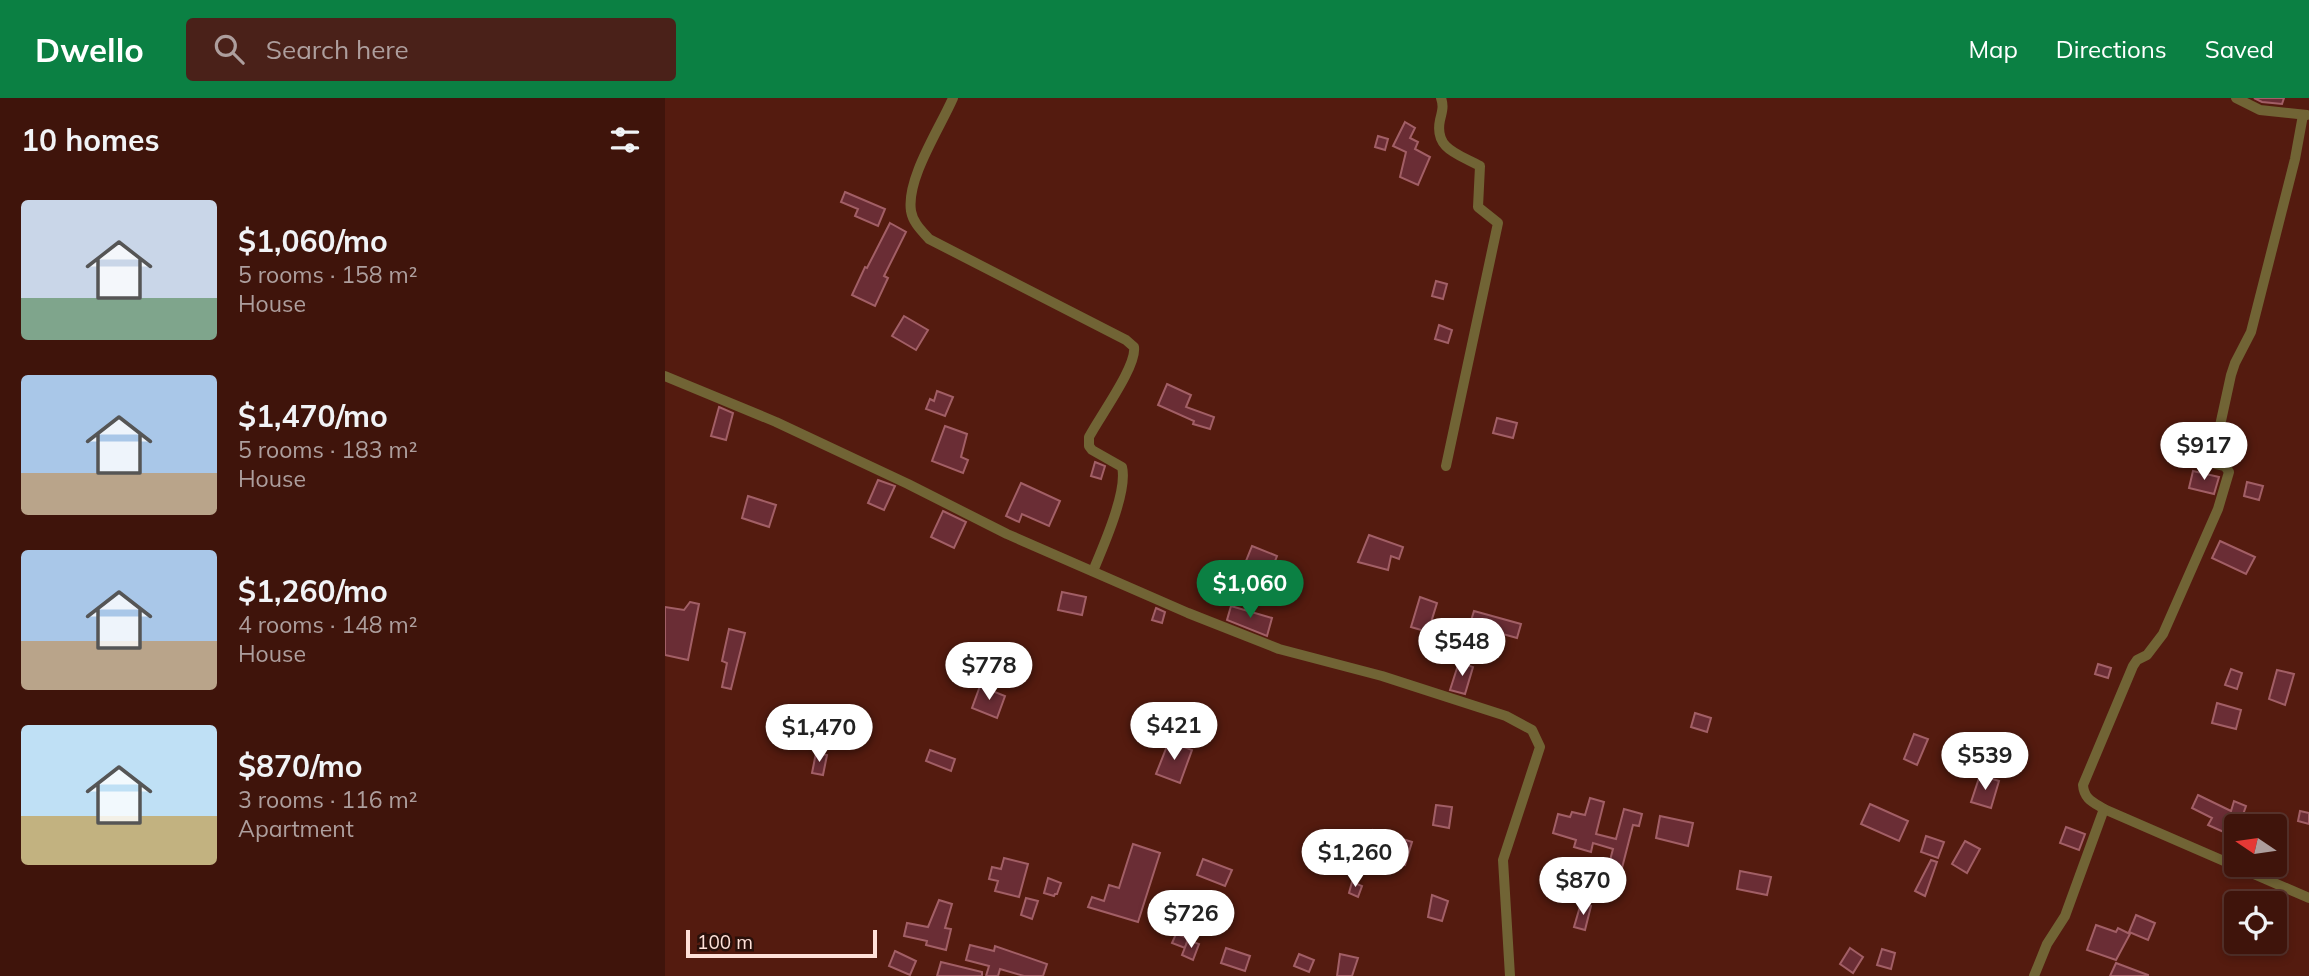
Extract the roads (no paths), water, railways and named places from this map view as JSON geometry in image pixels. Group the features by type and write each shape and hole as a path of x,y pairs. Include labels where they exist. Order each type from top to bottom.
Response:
{"street":[{"path":"953,98 918,173 911,197 911,213 916,225 929,239 1126,340 1134,347 1135,355 1130,369 1089,436 1092,450 1122,467 1124,474 1116,509 1093,571"},
{"path":"1441,98 1444,104 1438,131 1444,146 1480,166 1478,207 1498,223 1446,466"},
{"path":"2237,98 2260,110 2306,115 2251,332 2235,363 2216,444 2216,464 2225,466 2229,472 2214,519 2164,634 2147,655 2137,660 2133,666 2083,785 2089,800 2104,809 2309,898"},
{"path":"665,376 776,422 1007,534 1188,613 1279,649 1382,676 1506,716 1532,730 1540,747 1503,860 1510,976"},
{"path":"2034,976 2047,944 2065,916 2104,809"}]}
